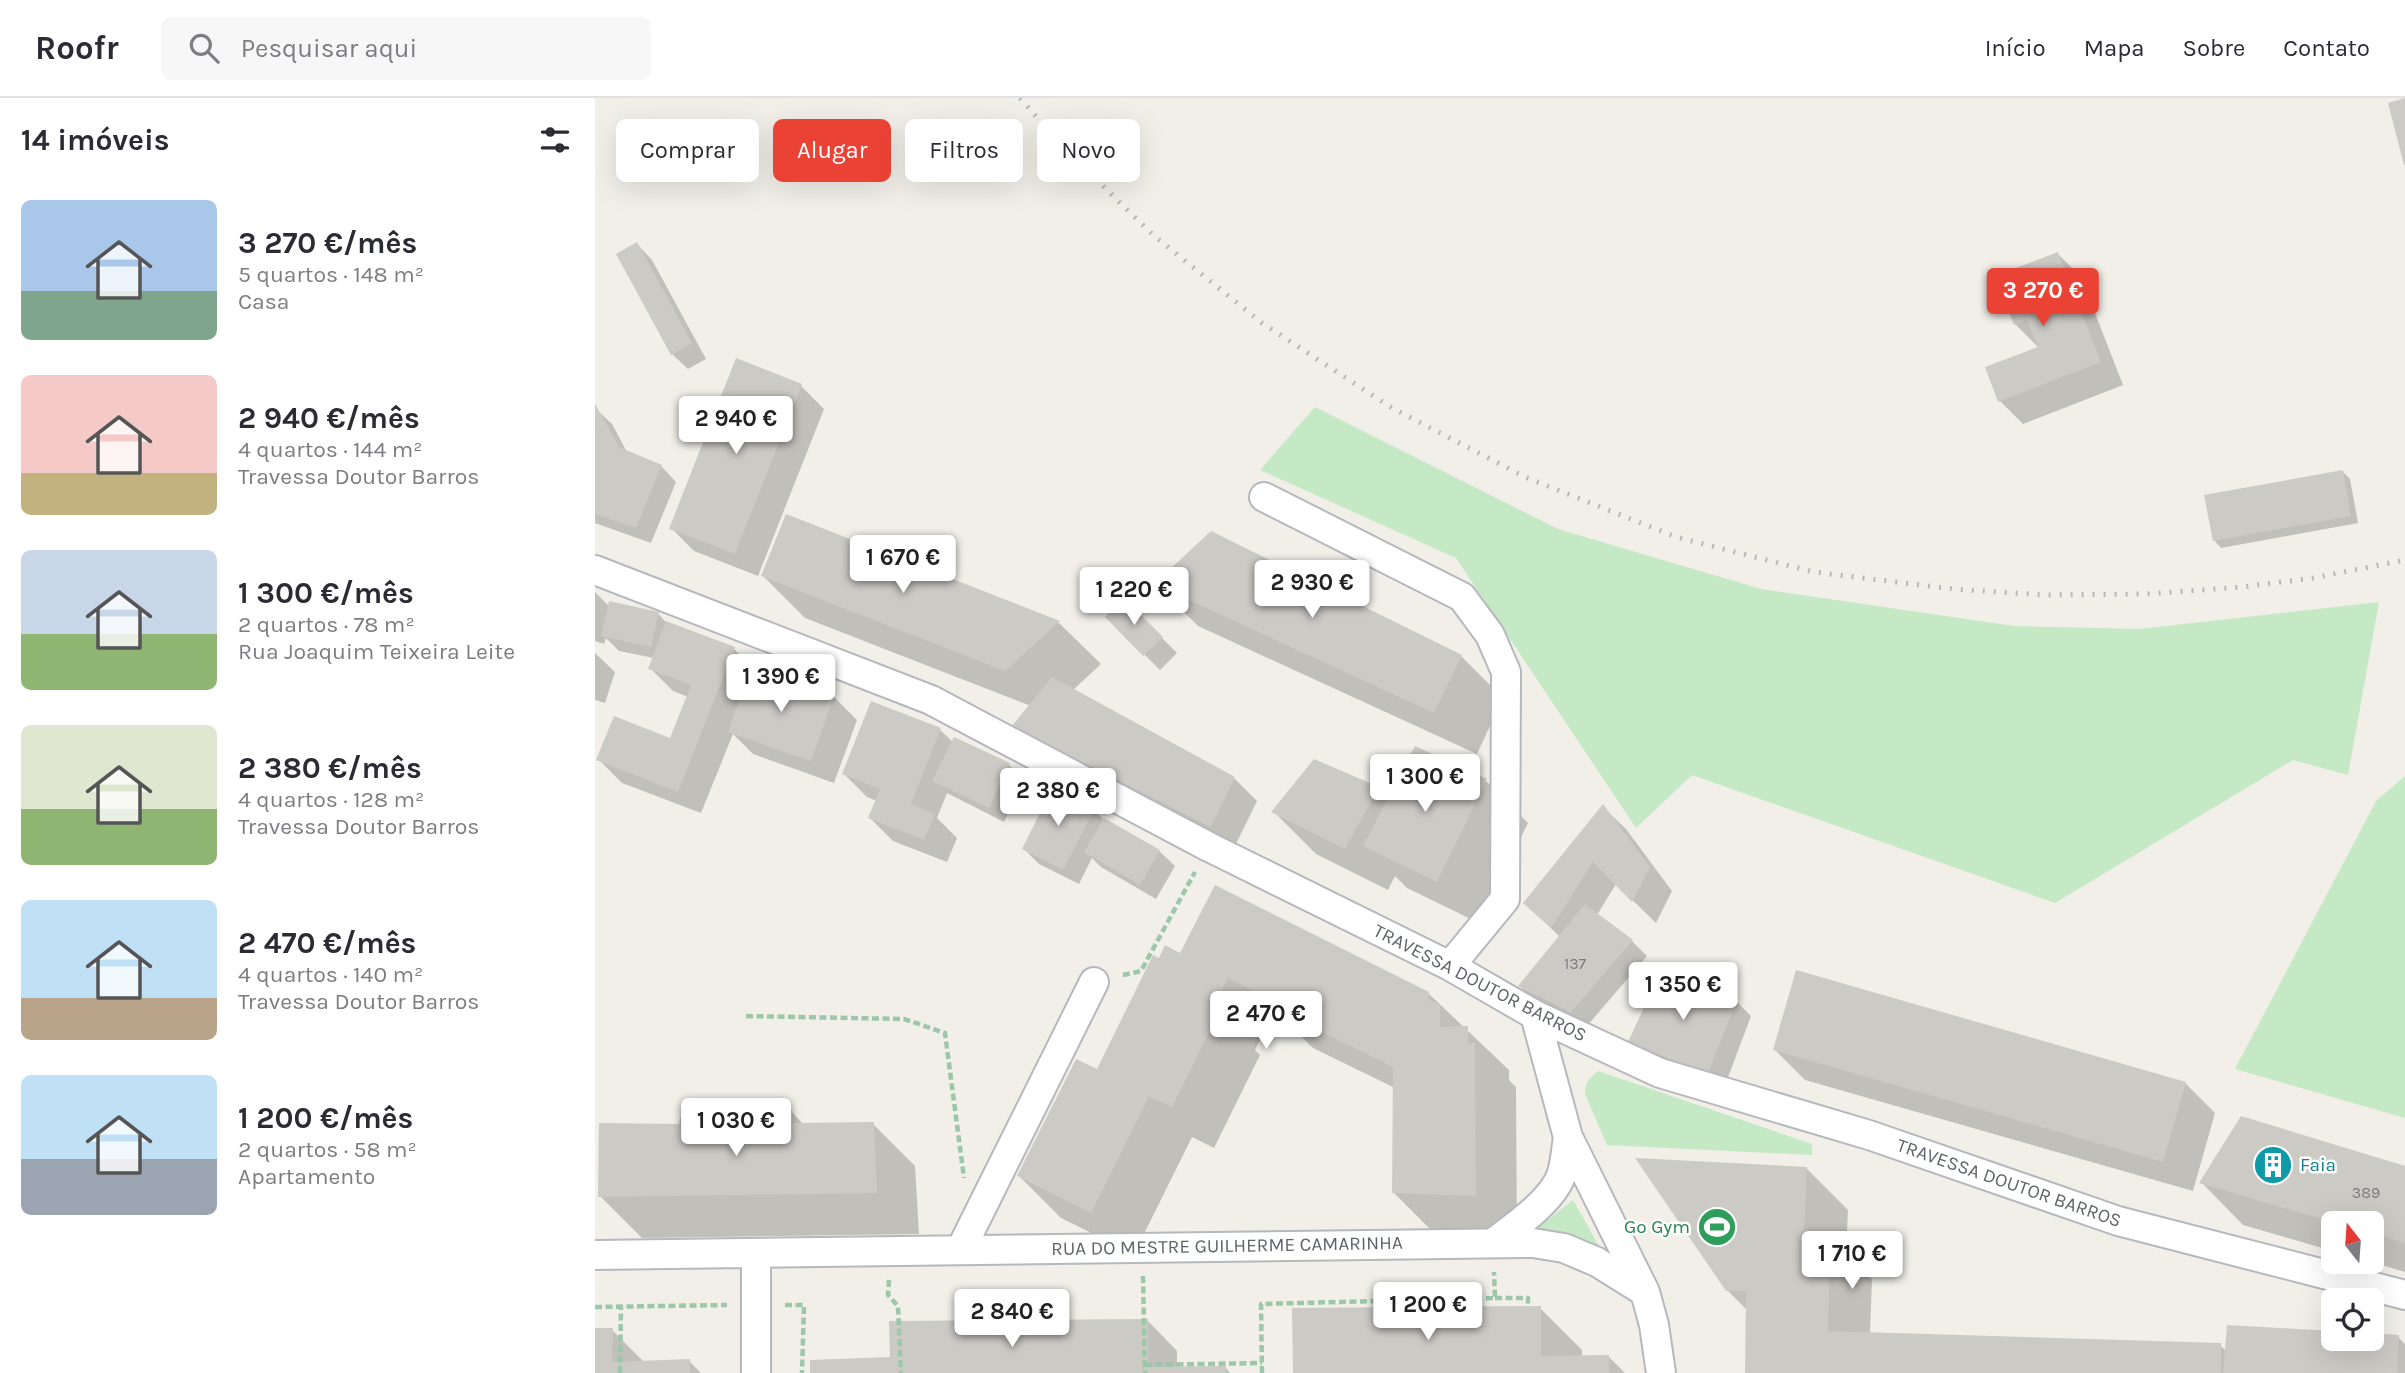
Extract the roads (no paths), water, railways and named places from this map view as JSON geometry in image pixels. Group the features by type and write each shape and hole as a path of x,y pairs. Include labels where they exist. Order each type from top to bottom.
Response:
{"street":[{"path":"1264,496 1462,597 1490,635 1506,672 1505,899 1450,966"},
{"name":"TRAVESSA DOUTOR BARROS","path":"595,570 931,700 1209,847 1450,966 1535,1015 1660,1073 1870,1135 2118,1221 2405,1295"},
{"path":"961,1249 1094,982"},
{"path":"1535,1015 1568,1137 1645,1293 1654,1325 1661,1373"},
{"path":"1493,1243 1546,1198 1561,1177 1568,1137"},
{"name":"RUA DO MESTRE GUILHERME CAMARINHA","path":"595,1255 1533,1243 1564,1248 1597,1262 1645,1293"},
{"path":"756,1254 756,1373"}],"railway":[{"path":"1020,98 1061,145 1153,235 1262,323 1392,408 1525,477 1676,537 1814,572 1953,589 2044,595 2146,594 2242,587 2313,578 2405,560"}],"place":[{"name":"Faia","path":"2273,1165"},
{"name":"Go Gym","path":"1717,1227"}]}
